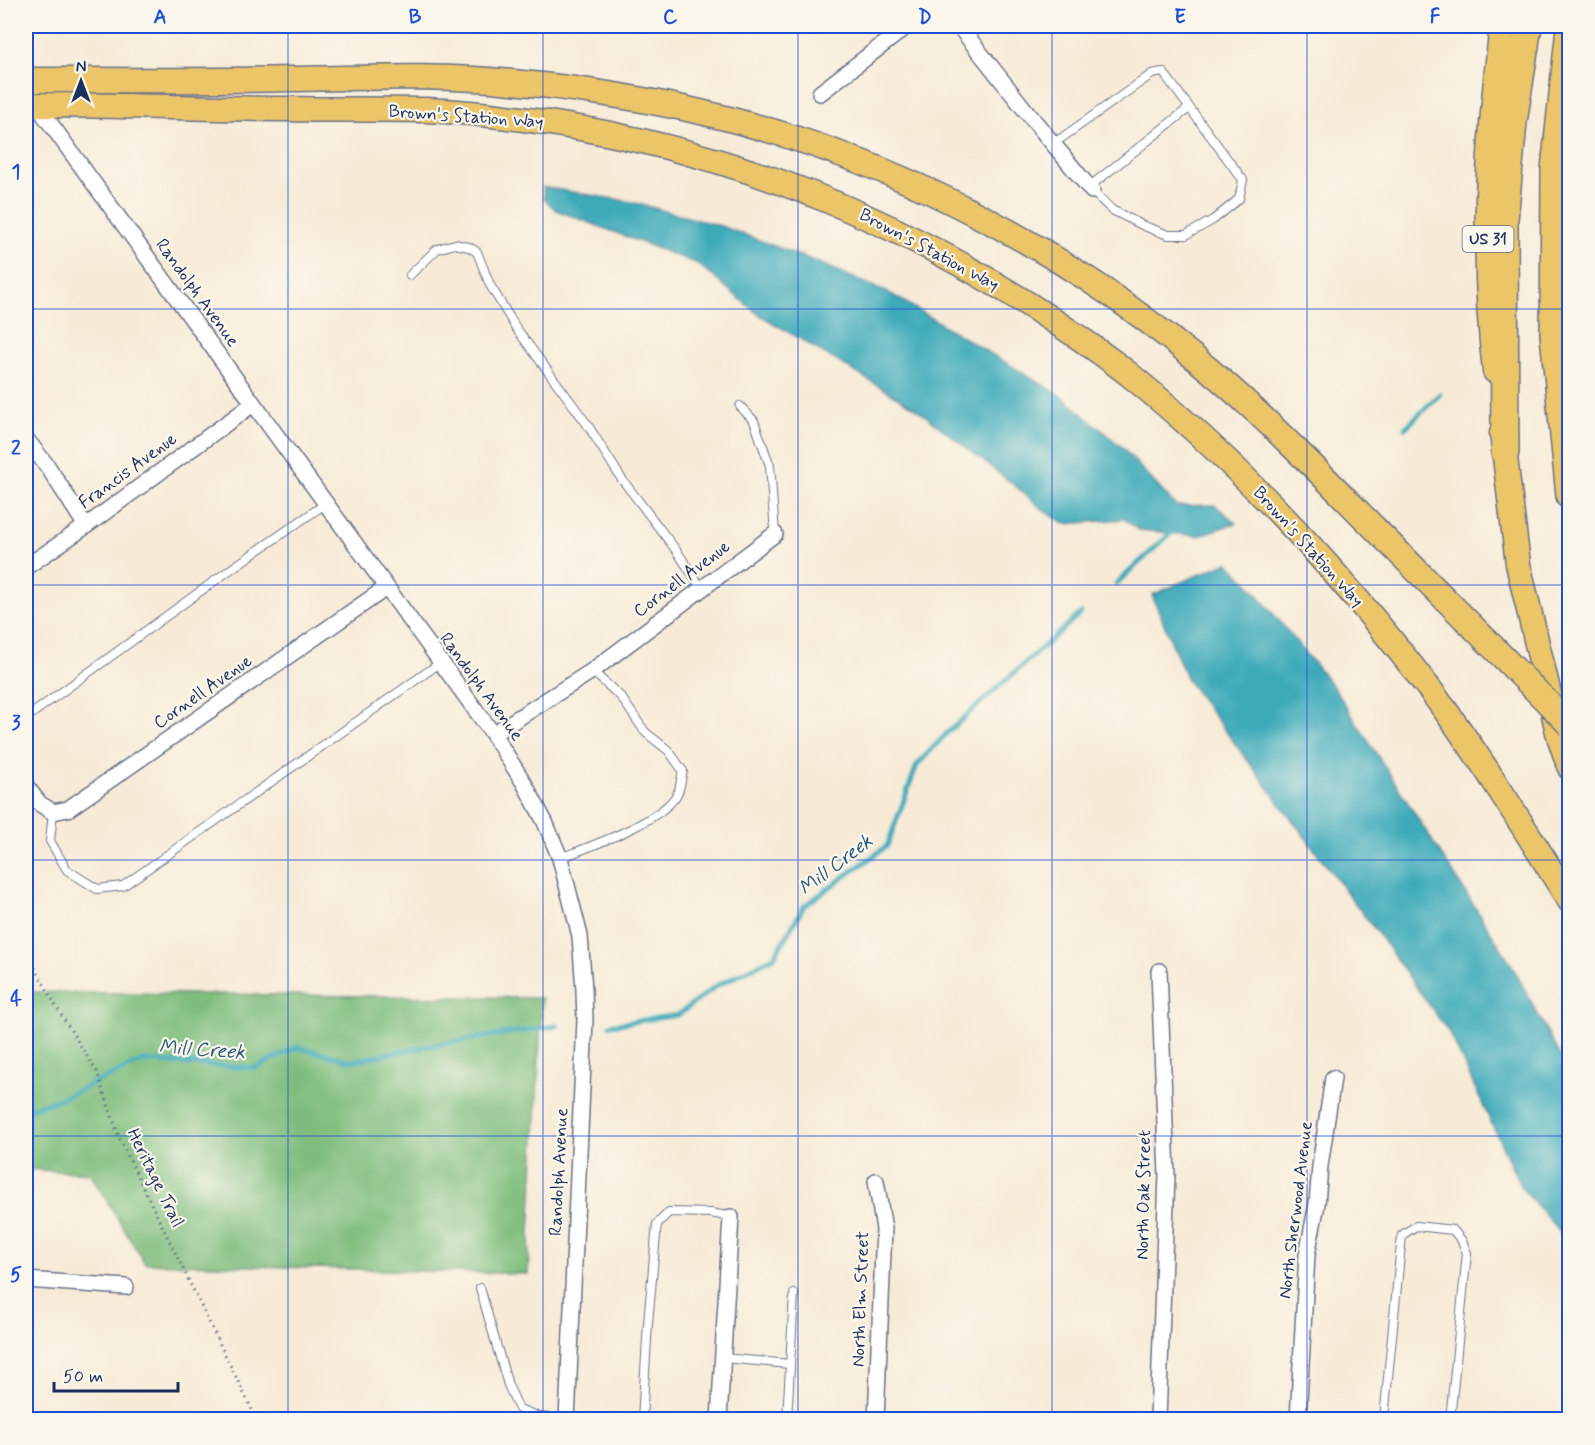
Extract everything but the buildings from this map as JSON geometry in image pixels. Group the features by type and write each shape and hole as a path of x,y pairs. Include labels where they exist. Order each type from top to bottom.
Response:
{"highway":[{"path":"1505,452 1504,220 1513,122 1528,26"},
{"path":"1569,28 1555,169 1554,311 1555,346 1569,496"}],"main road":[{"name":"US 31","path":"1502,26 1493,98 1487,218 1490,325 1518,564 1559,736 1569,768"},
{"name":"Brown's Station Way","path":"26,80 424,78 508,81 629,97 687,109 805,142 890,174 971,212 1050,255 1118,300 1194,357 1284,438 1569,725"},
{"name":"Brown's Station Way","path":"29,100 425,110 552,123 628,137 742,168 845,207 919,242 1023,300 1074,334 1126,372 1203,438 1243,476 1352,592 1432,693 1502,795 1569,901"}],"street":[{"path":"820,93 907,26"},
{"path":"959,26 1091,189"},
{"name":"Randolph Avenue","path":"29,100 493,734 524,783 560,858 580,936 585,1020 567,1419"},
{"name":"Francis Avenue","path":"26,567 253,404"},
{"path":"26,439 48,467 86,526"},
{"name":"Cornell Avenue","path":"493,734 592,671 775,534"},
{"name":"Cornell Avenue","path":"53,812 68,809 386,588"},
{"path":"26,786 40,804 53,812"},
{"name":"North Oak Street","path":"1158,1419 1167,1175 1159,971"},
{"name":"North Sherwood Avenue","path":"1298,1419 1307,1255 1317,1204 1320,1166 1333,1078"},
{"name":"North Elm Street","path":"876,1181 884,1229 876,1419"},
{"path":"719,1419 731,1217"},
{"path":"26,1280 126,1287"}],"lane":[{"path":"1053,144 1152,74 1163,72 1243,180 1239,199 1213,220 1186,235 1168,235 1144,226 1112,210 1091,189 1189,108"},
{"path":"410,275 437,249 455,244 469,247 477,252 490,285 516,328 587,424 621,478 676,550 702,589"},
{"path":"740,406 754,421 770,466 775,534"},
{"path":"26,718 325,504"},
{"path":"53,812 50,841 67,870 97,888 123,886 440,663"},
{"path":"560,858 614,837 666,809 678,793 682,771 669,751 645,732 621,697 592,671"},
{"path":"642,1419 657,1224 669,1212 711,1213 731,1217"},
{"path":"1398,1419 1383,1419 1402,1235 1416,1227 1454,1230 1467,1253 1450,1419"},
{"path":"480,1288 508,1385 519,1410 539,1417 567,1419"},
{"path":"787,1419 794,1294"},
{"path":"723,1358 790,1364"}],"path":[{"name":"Heritage Trail","path":"26,952 60,1013 97,1072 120,1140 257,1419"}],"green space":[{"path":"26,992 542,998 528,1274 145,1263 90,1173 26,1169"}],"water":[{"path":"543,187 632,202 721,226 814,261 891,294 1060,395 1121,446 1176,506 1215,505 1236,523 1198,536 1139,530 1124,519 1066,524 1047,513 914,407 758,314 698,264 556,210 544,199"},
{"path":"1228,562 1250,585 1335,689 1510,962 1569,1073 1569,1243 1521,1187 1450,1034 1378,934 1187,680 1152,595"}],"waterway":[{"name":"Mill Creek","path":"1405,428 1440,394"},
{"name":"Mill Creek","path":"1116,584 1171,533 1178,531"},
{"name":"Mill Creek","path":"610,1025 678,1015 716,986 774,957 804,906 887,846 917,765 947,733 1081,613"},
{"name":"Mill Creek","path":"26,1110 57,1100 143,1061 256,1068 297,1047 352,1061 439,1044 557,1026"}]}
